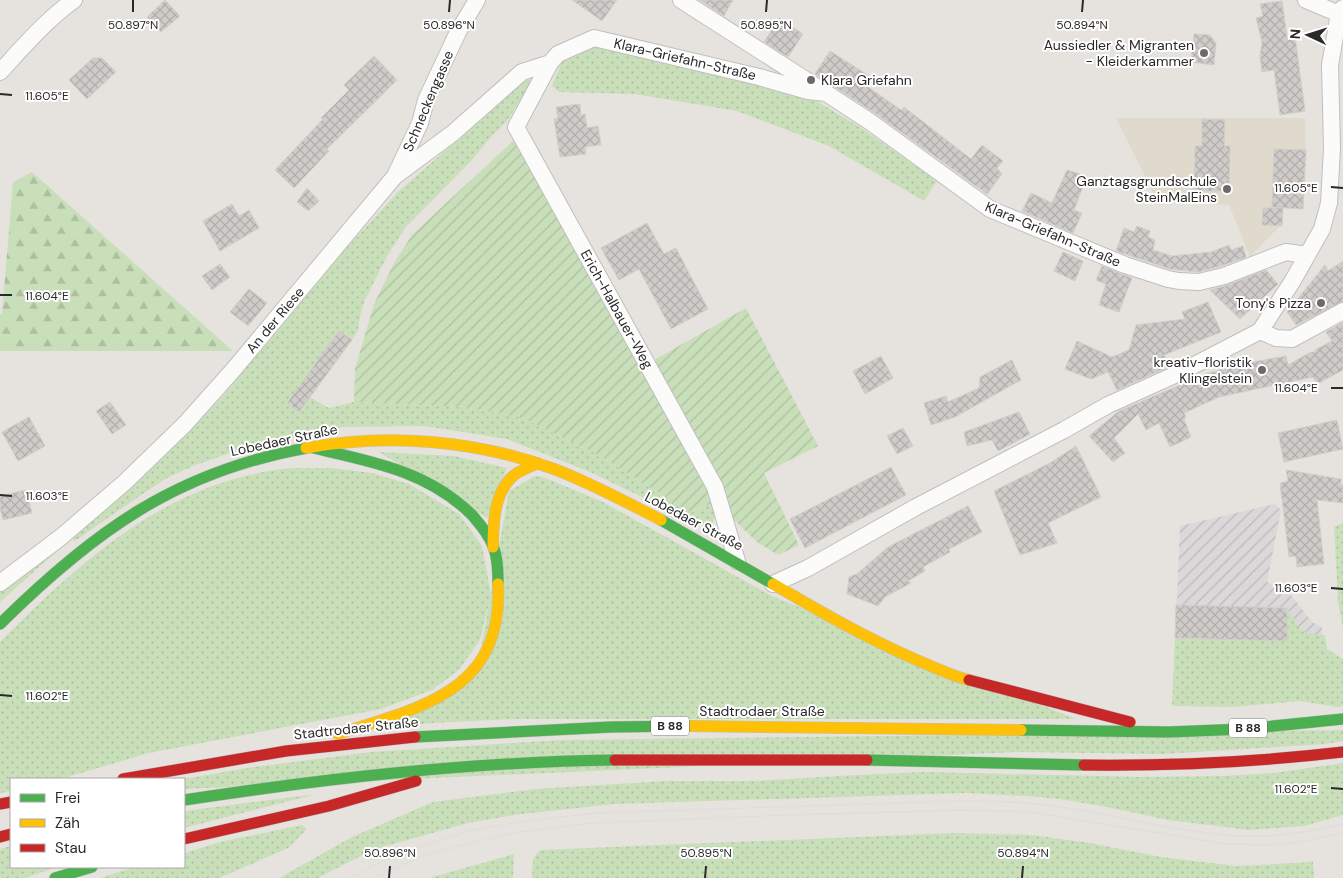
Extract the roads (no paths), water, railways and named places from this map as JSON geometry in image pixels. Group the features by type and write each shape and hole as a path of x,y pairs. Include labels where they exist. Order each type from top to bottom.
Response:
{"main road":[{"name":"Lobedaer Straße","path":"0,624 75,553 129,515 173,490 234,465 309,447 342,442 418,441 460,445 500,453 538,463 589,482 737,561 838,622 905,655 958,677 1169,732"},
{"path":"309,447 403,471 447,492 464,506 481,526 494,547"},
{"path":"286,751 406,712 432,700 460,683 476,668 491,641 499,610 493,518 501,493 513,476 538,463"},
{"name":"Stadtrodaer Straße","path":"129,778 286,751 407,737 611,727 746,726 1169,732 1244,729 1343,719"},
{"path":"185,800 338,777 474,765 756,759 1156,765 1261,762 1343,752"},
{"path":"185,839 329,806 474,765"},
{"path":"55,878 89,868"}],"street":[{"path":"0,72 34,36 74,0"},
{"name":"Schneckengasse","path":"395,176 420,123 426,100 458,32 477,0"},
{"name":"Klara-Griefahn-Straße","path":"681,0 869,121 990,209 1148,274 1179,282 1199,282 1224,276 1286,252 1307,255"},
{"path":"773,584 808,568 916,507 1108,405 1179,373 1260,331 1322,229 1329,204 1332,148 1330,65 1341,11 1306,0"},
{"name":"Klara-Griefahn-Straße","path":"550,63 558,54 594,38 826,93"},
{"name":"An der Riese","path":"0,583 61,537 117,489 185,424 234,369 395,176 453,133 522,72 550,63"},
{"name":"Erich-Halbauer-Weg","path":"550,63 516,127 715,486 737,561"},
{"path":"1260,331 1276,338 1292,339 1343,311"}],"tram line":[{"path":"352,878 373,866 424,845 472,830 595,813 984,801 1061,807 1185,830 1241,836 1285,834 1343,824"},
{"path":"373,878 422,856 470,843 518,832 593,823 965,810 1030,812 1226,844 1271,845 1300,842 1343,833"}],"place":[{"name":"Aussiedler & Migranten - Kleiderkammer","path":"1204,53"},
{"name":"Klara Griefahn","path":"811,80"},
{"name":"Ganztagsgrundschule SteinMalEins","path":"1227,189"},
{"name":"Tony's Pizza","path":"1321,303"},
{"name":"kreativ-floristik Klingelstein","path":"1262,370"}]}
